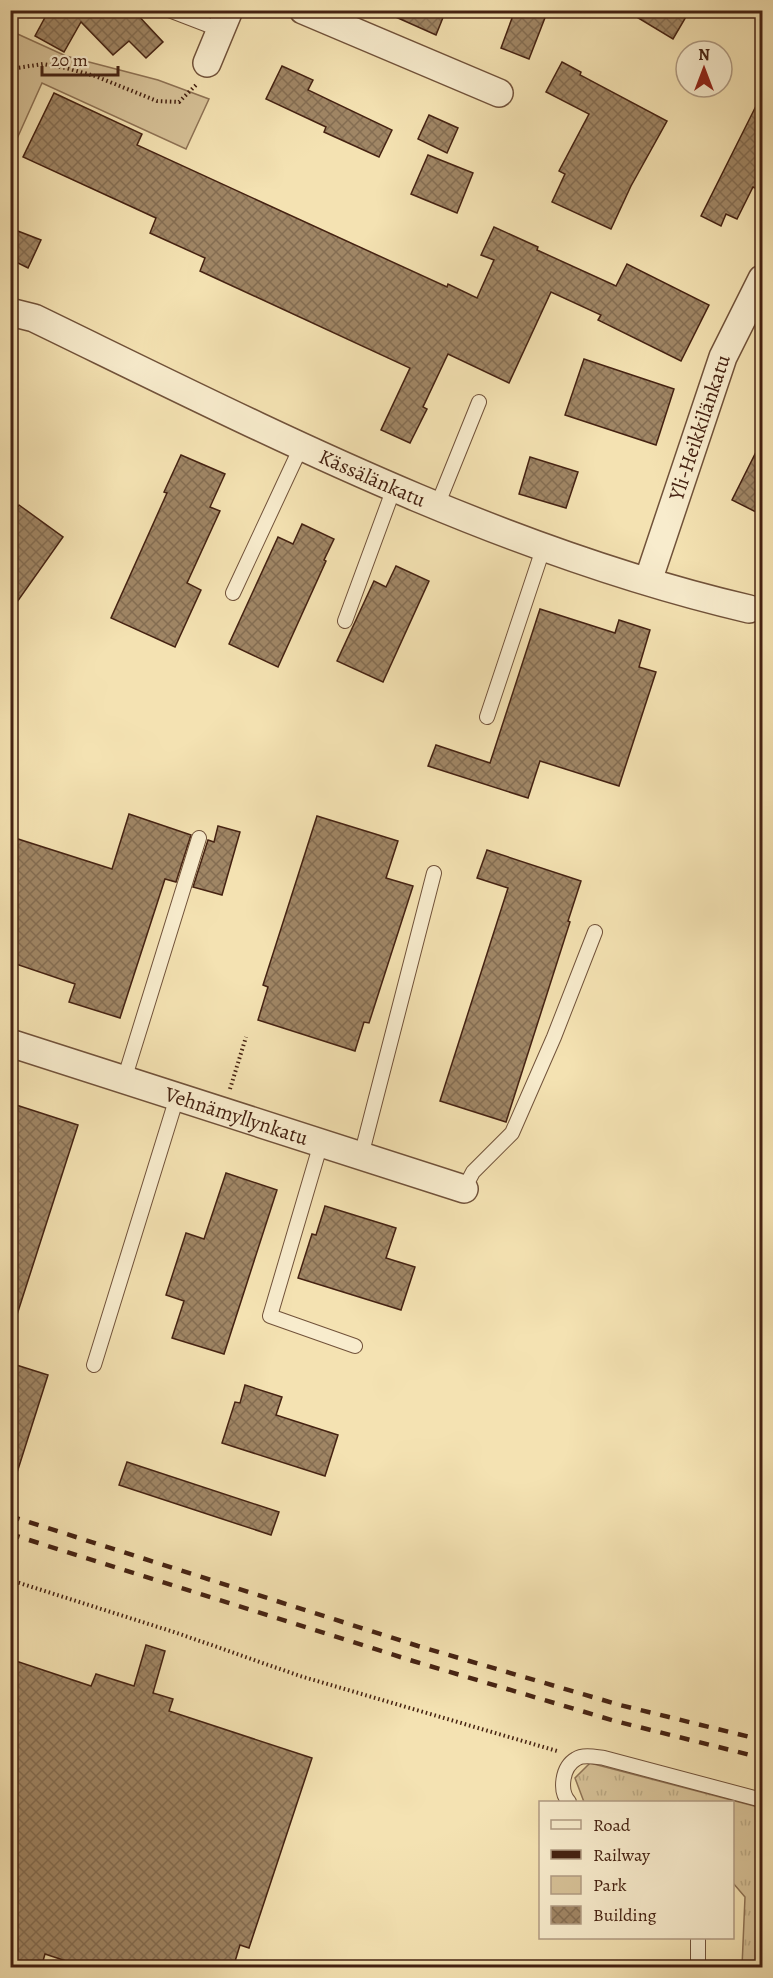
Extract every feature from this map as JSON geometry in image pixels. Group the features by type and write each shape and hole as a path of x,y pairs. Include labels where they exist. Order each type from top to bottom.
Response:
{"street":[{"path":"303,10 499,93"},
{"path":"207,63 225,20"},
{"name":"Yli-Heikkilänkatu","path":"648,581 723,357 762,279"},
{"name":"Kässälänkatu","path":"10,312 34,318 301,447 543,549 749,609"},
{"name":"Vehnämyllynkatu","path":"10,1044 464,1189"}],"lane":[{"path":"170,10 225,20"},
{"path":"437,506 479,402"},
{"path":"233,593 301,447"},
{"path":"345,621 394,488"},
{"path":"487,717 543,549"},
{"path":"123,1080 199,838"},
{"path":"361,1156 434,873"},
{"path":"464,1189 473,1172 512,1133 554,1037 595,932"},
{"path":"93,1365 177,1097"},
{"path":"321,1143 270,1316 355,1346"},
{"path":"568,1801 563,1788 564,1775 576,1758 589,1757 604,1758 762,1800"},
{"path":"698,1939 698,1968"}],"path":[{"path":"10,69 43,64 66,68 95,76 157,101 179,102 196,87 207,63"},
{"path":"229,1092 246,1037"},
{"path":"10,1580 177,1633 300,1676 576,1758"}],"green space":[{"path":"11,31 66,56 158,80 209,99 186,149 42,83 11,152"},
{"path":"590,1763 762,1808 762,1967 742,1967 745,1897 734,1884 734,1801 584,1801 575,1778"}],"building":[{"path":"49,10 133,10 163,42 146,58 129,41 113,55 81,22 64,52 35,36"},
{"path":"380,10 446,10 436,35"},
{"path":"515,10 548,10 529,59 501,48"},
{"path":"625,10 690,10 673,39"},
{"path":"562,62 581,72 580,75 667,121 631,186 611,229 552,202 565,174 559,171 589,114 546,92"},
{"path":"282,66 313,80 308,90 392,130 379,157 324,132 326,127 266,99"},
{"path":"54,93 142,134 137,145 447,287 448,284 477,298 494,260 481,255 494,227 538,247 537,250 616,286 627,264 709,305 681,361 598,320 601,315 551,292 509,383 448,354 423,407 427,409 410,443 381,430 410,368 200,271 205,258 150,233 156,218 23,157"},
{"path":"762,94 762,173 737,219 726,214 721,226 701,216"},
{"path":"429,115 458,128 447,153 418,139"},
{"path":"428,155 473,173 457,213 411,194"},
{"path":"10,228 41,240 28,268 10,259"},
{"path":"584,359 674,389 656,445 565,415"},
{"path":"762,440 762,515 732,500"},
{"path":"181,455 225,474 210,507 220,511 187,583 201,590 175,647 111,618 167,493 164,492"},
{"path":"530,457 578,472 566,508 519,494"},
{"path":"19,505 63,537 10,612 10,517"},
{"path":"302,524 334,539 278,667 229,644 278,537 293,544"},
{"path":"396,566 429,581 383,682 337,661 374,581 386,587"},
{"path":"540,609 615,633 619,620 650,630 639,667 656,672 619,786 540,761 528,798 428,766 436,745 490,763"},
{"path":"129,814 191,835 176,882 165,879 120,1018 69,1002 75,984 10,962 10,862 18,839 112,869"},
{"path":"317,816 398,841 386,878 413,886 369,1023 364,1022 355,1051 258,1020 268,987 263,985"},
{"path":"218,826 240,832 222,895 193,887 208,840 214,842"},
{"path":"487,850 581,881 506,1122 440,1101 508,888 477,878"},
{"path":"10,1103 78,1125 15,1321 10,1320"},
{"path":"226,1173 277,1190 224,1354 172,1338 184,1301 166,1295 186,1233 204,1239"},
{"path":"325,1206 396,1228 386,1258 415,1267 401,1310 298,1278 312,1234 316,1235"},
{"path":"10,1363 48,1375 15,1479 10,1479"},
{"path":"245,1385 282,1397 276,1415 338,1435 325,1476 222,1443 235,1402 240,1403"},
{"path":"127,1462 279,1512 271,1535 119,1485"},
{"path":"146,1645 165,1651 153,1693 173,1699 169,1711 312,1758 249,1948 240,1945 233,1968 87,1968 45,1954 41,1968 10,1968 10,1659 91,1686 96,1674 134,1686"}],"railway":[{"path":"10,1516 418,1646 620,1705 762,1740"},
{"path":"10,1534 413,1661 615,1721 762,1758"}]}
